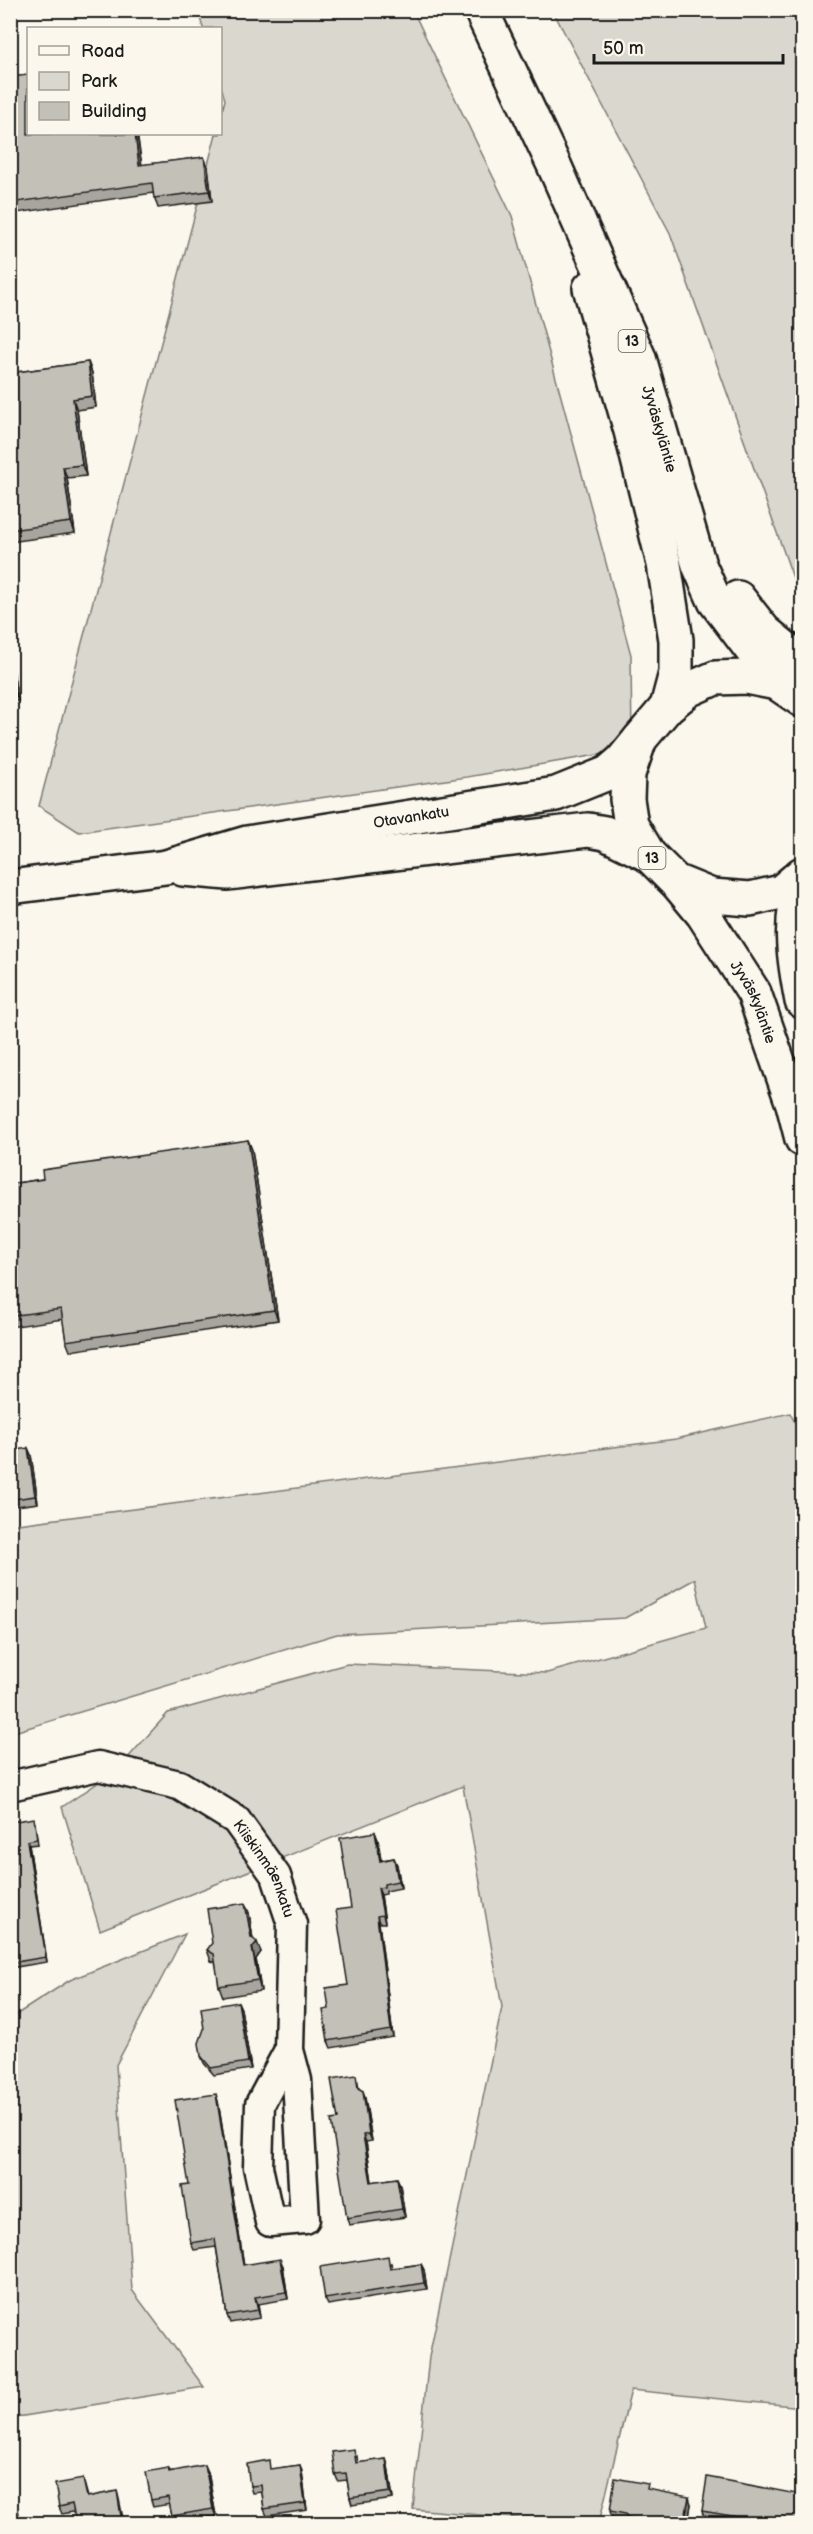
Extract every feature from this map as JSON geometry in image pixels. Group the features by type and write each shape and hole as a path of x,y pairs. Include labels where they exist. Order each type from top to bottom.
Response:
{"main road":[{"name":"Jyväskyläntie","path":"481,10 554,165 639,358 699,565 715,601 790,691"},
{"name":"Jyväskyläntie","path":"554,165 631,431 663,564 676,640 676,673 667,707"},
{"path":"689,525 712,553 736,595 764,631 802,662"},
{"name":"13","path":"790,691 747,677 715,678 688,690 667,707 640,739 628,774 627,799 631,825 649,855 675,881 712,896 750,899 781,892 802,874"},
{"name":"Otavankatu","path":"10,887 166,867 247,843 556,794 608,773 622,761 640,739"},
{"name":"Otavankatu","path":"166,867 228,873 588,830 605,833 649,855"},
{"name":"Jyväskyläntie","path":"675,881 703,914 754,993 793,1104 802,1139"},
{"path":"802,885 793,917 802,1001"}],"street":[{"name":"Kiiskinmäenkatu","path":"10,1786 98,1766 179,1785 236,1820 276,1876 292,1924 289,2050 297,2080 305,2219 270,2222 258,2167 260,2104 289,2050"}],"green space":[{"path":"198,11 413,11 512,216 631,655 632,749 467,777 79,832 39,806 216,135 222,135 222,111 225,100 222,90 222,27 203,27"},
{"path":"553,11 802,11 802,603 670,233"},
{"path":"790,1413 802,1436 802,2407 631,2390 599,2523 570,2523 413,2509 429,2357 502,2007 463,1786 100,1930 62,1807 117,1770 168,1713 347,1664 547,1673 706,1628 695,1579 625,1618 337,1634 11,1733 10,1525 676,1439"},
{"path":"185,1934 116,2065 132,2290 204,2387 11,2418 11,2018 70,1980"}],"building":[{"path":"27,75 27,135 135,135 139,165 204,157 209,191 154,198 152,183 10,203 10,77"},
{"path":"88,362 92,396 73,399 82,465 63,467 71,522 10,530 10,373"},
{"path":"10,667 14,690 10,691"},
{"path":"248,1140 274,1310 66,1341 61,1309 10,1316 10,1184 43,1179 42,1170"},
{"path":"28,1448 35,1496 14,1499 10,1473 10,1451"},
{"path":"34,1818 37,1839 27,1841 46,1957 10,1963 10,1822"},
{"path":"375,1832 380,1861 394,1858 398,1881 378,1888 383,1915 377,1916 391,2030 328,2041 323,2010 329,2009 326,1988 348,1985 336,1910 351,1908 340,1838"},
{"path":"245,1903 251,1937 257,1942 252,1948 258,1980 219,1986 214,1954 207,1950 212,1943 207,1909"},
{"path":"238,2002 248,2062 211,2068 201,2056 199,2043 204,2029 201,2008"},
{"path":"356,2075 358,2088 363,2091 369,2134 363,2135 371,2182 397,2178 402,2209 347,2218 331,2120 338,2119 331,2079"},
{"path":"216,2094 243,2265 280,2259 286,2292 255,2297 258,2310 227,2315 215,2239 191,2243 182,2186 189,2185 175,2100"},
{"path":"388,2256 390,2269 421,2264 424,2283 325,2299 320,2267"},
{"path":"354,2449 356,2463 386,2459 390,2492 350,2498 346,2473 335,2474 332,2452"},
{"path":"269,2460 270,2469 300,2465 305,2503 264,2509 261,2485 250,2486 247,2464"},
{"path":"205,2465 213,2509 172,2516 168,2497 151,2500 146,2472 168,2468 169,2472"},
{"path":"707,2477 802,2495 802,2523 774,2523 702,2511"},
{"path":"615,2478 648,2484 647,2489 689,2497 684,2523 661,2523 626,2517 626,2514 610,2511"},
{"path":"83,2479 87,2497 117,2491 122,2523 76,2523 72,2504 59,2507 55,2484"},
{"path":"18,2510 21,2523 10,2523 10,2511"}]}
